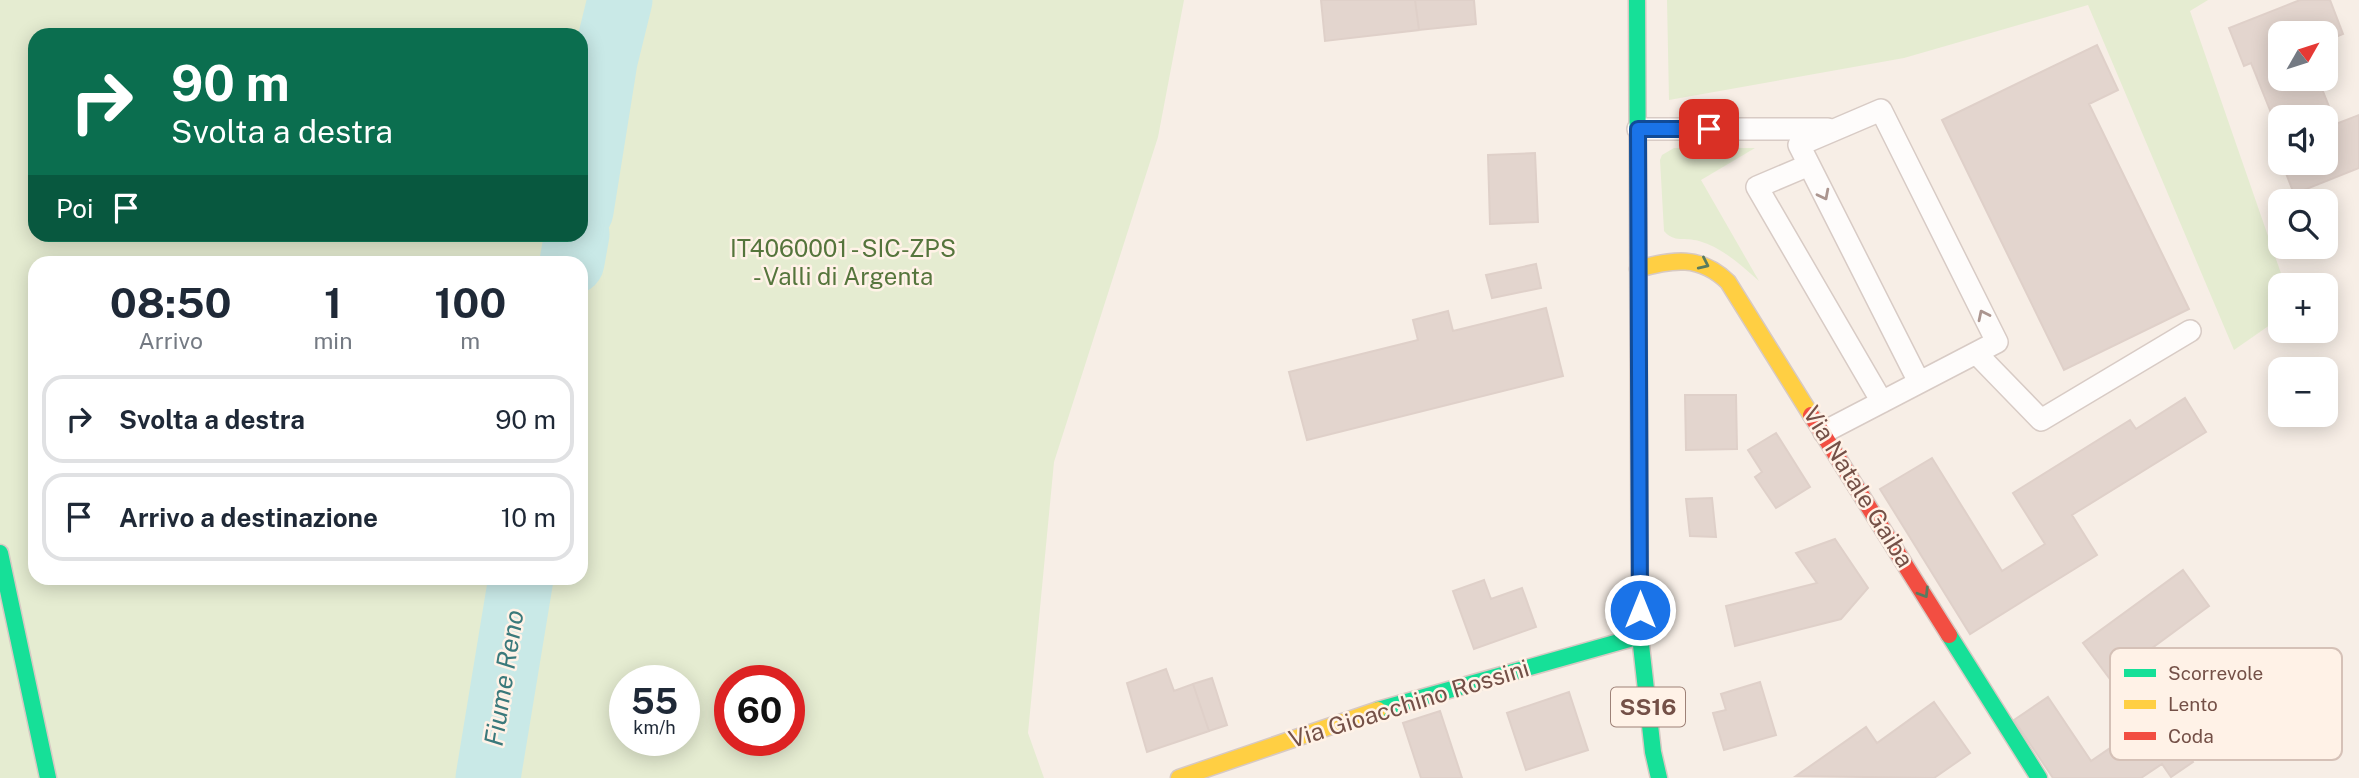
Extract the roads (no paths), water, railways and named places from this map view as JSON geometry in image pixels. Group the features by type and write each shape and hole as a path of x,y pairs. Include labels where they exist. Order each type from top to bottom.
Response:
{"street":[{"name":"SS16","path":"1637,0 1640,636 1653,752 1659,778"},
{"name":"Via Natale Gaiba","path":"1638,269 1679,258 1690,258 1719,272 1741,299 2039,778"},
{"path":"0,553 48,778"},
{"name":"Via Gioacchino Rossini","path":"1179,778 1401,702 1640,636"}],"lane":[{"path":"1824,432 1919,383 1997,342 1881,110 1799,145 1919,383"},
{"path":"1638,129 1837,129"},
{"path":"1809,165 1757,187 1882,402"},
{"path":"1976,353 2041,420 2190,331"}],"waterway":[{"name":"Fiume Reno","path":"588,167 605,61 620,0"},
{"name":"Fiume Reno","path":"573,256 576,242"},
{"name":"Fiume Reno","path":"488,778 520,585"}],"park label":[{"name":"IT4060001 - SIC-ZPS - Valli di Argenta","path":"843,263"}]}
